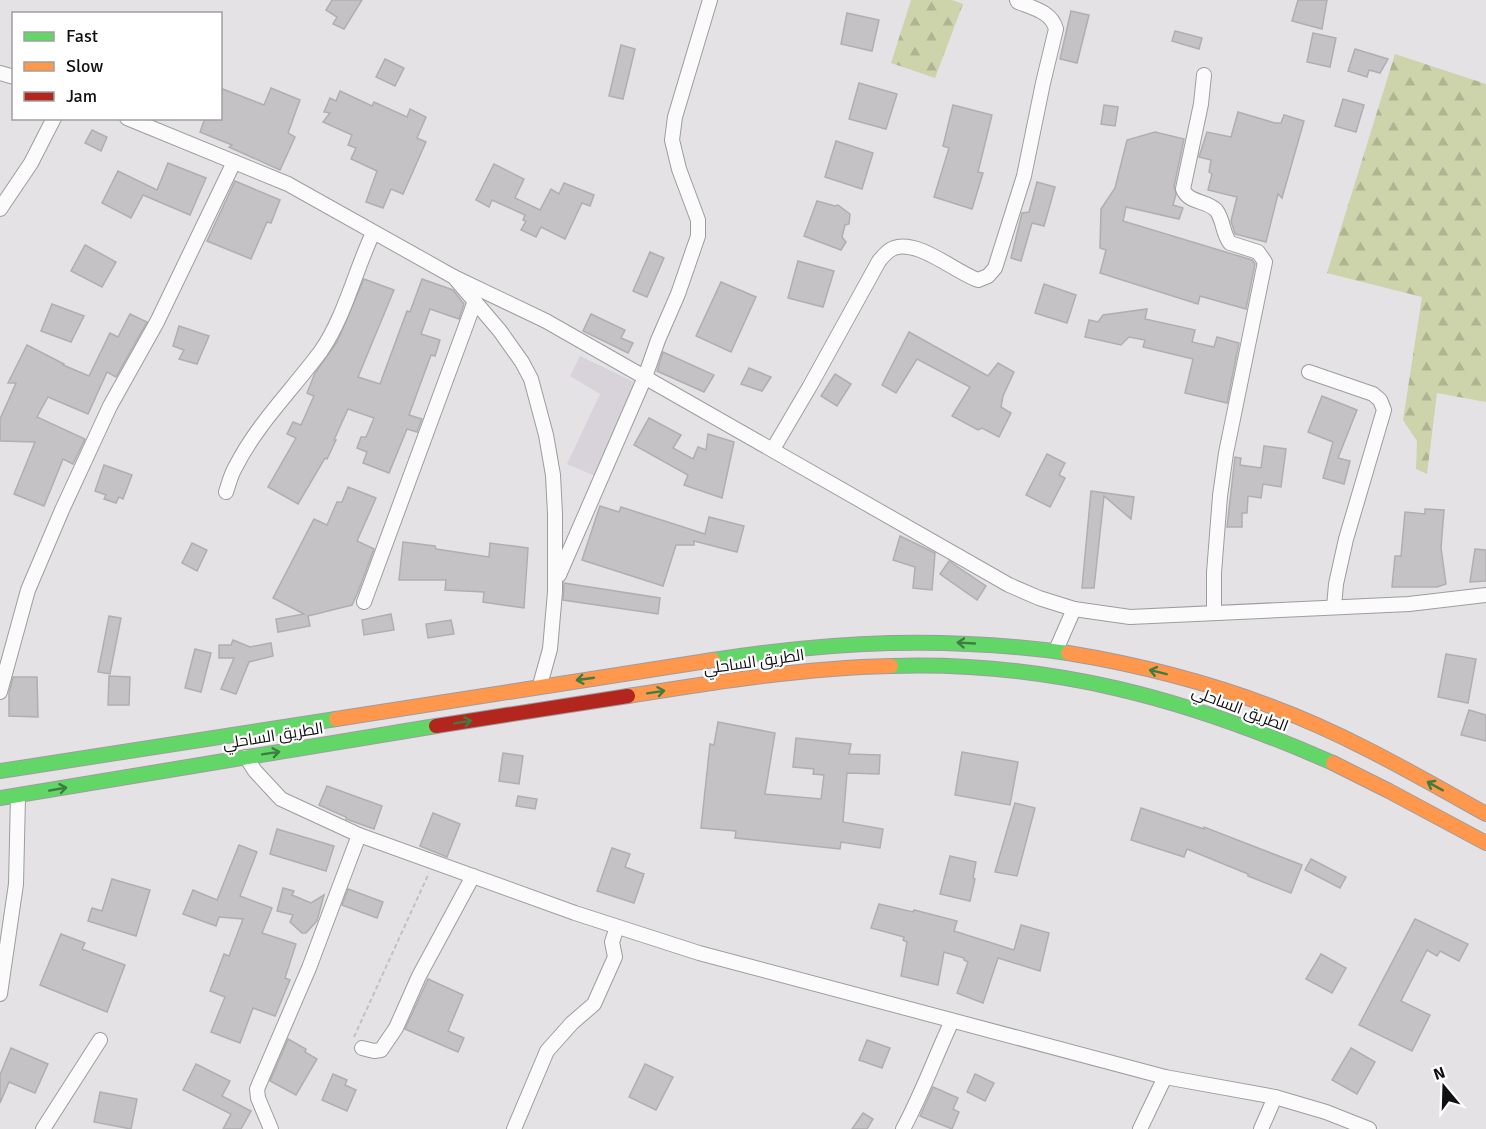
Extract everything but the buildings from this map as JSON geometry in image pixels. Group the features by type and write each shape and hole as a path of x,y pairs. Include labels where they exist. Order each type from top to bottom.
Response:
{"highway":[{"name":"الطريق الساحلي","path":"0,771 540,685 757,653 834,645 916,641 1056,650 1107,659 1179,677 1270,706 1357,744 1486,814"},
{"name":"الطريق الساحلي","path":"0,798 789,672 882,666 933,666 1004,670 1092,682 1193,708 1308,753 1401,796 1486,843"}],"street":[{"path":"555,582 645,377 698,236 698,220 679,169 672,140 675,117 710,0"},
{"path":"773,449 879,261 891,249 904,246 927,253 978,280 987,276 995,268 1024,176 1056,30 1054,21 1046,13 1017,0"},
{"path":"1204,75 1201,104 1183,189 1189,198 1210,206 1216,211 1230,243 1258,252 1264,261 1226,453 1215,562 1214,613"},
{"path":"0,209 31,163 53,120"},
{"path":"132,120 288,184 454,277 546,321 1009,585 1039,598 1074,609 1130,617 1409,604 1486,595"},
{"path":"0,692 28,590 62,510 110,406 158,322 234,162"},
{"path":"226,492 235,467 246,448 321,350 339,319 373,233"},
{"path":"454,277 500,331 522,362 537,398 553,475 555,582 550,649 540,685"},
{"path":"364,602 475,301"},
{"path":"1308,372 1373,394 1380,400 1384,410 1346,539 1336,584 1334,607"},
{"path":"1056,650 1074,609"},
{"path":"246,757 259,776 281,799 359,835 617,927 699,953 1165,1077 1275,1097 1326,1112 1369,1129"},
{"path":"0,994 5,920 16,884 18,796"},
{"path":"271,1129 258,1098 257,1089 309,968 359,835"},
{"path":"358,1042 374,1051 381,1050 396,1028 419,976 473,876"},
{"path":"514,1129 547,1051 594,1004 615,957 612,942 617,927"},
{"path":"903,1129 952,1021"},
{"path":"43,1129 100,1040"},
{"path":"1140,1129 1165,1077"},
{"path":"1261,1129 1275,1097"}],"path":[{"path":"358,1042 434,861"}],"shaded area":[{"path":"580,356 634,382 595,476 567,464 600,394 570,376"}],"green space":[{"path":"911,0 952,0 963,4 935,78 891,63"},
{"path":"1395,54 1486,84 1486,402 1437,393 1427,474 1416,469 1417,441 1403,420 1422,297 1327,273"}],"traffic: fast":[{"path":"713,660 803,648 890,643 978,644 1068,653"},
{"path":"891,666 950,666 1007,670 1118,689 1225,720 1333,763"},
{"path":"0,771 336,719"},
{"path":"0,798 436,726"}],"traffic: slow":[{"path":"1068,653 1170,675 1270,706 1353,742 1486,814"},
{"path":"336,719 713,660"},
{"path":"628,696 792,673 891,666"},
{"path":"1333,763 1486,843"}],"traffic: jam":[{"path":"436,726 628,696"}]}
